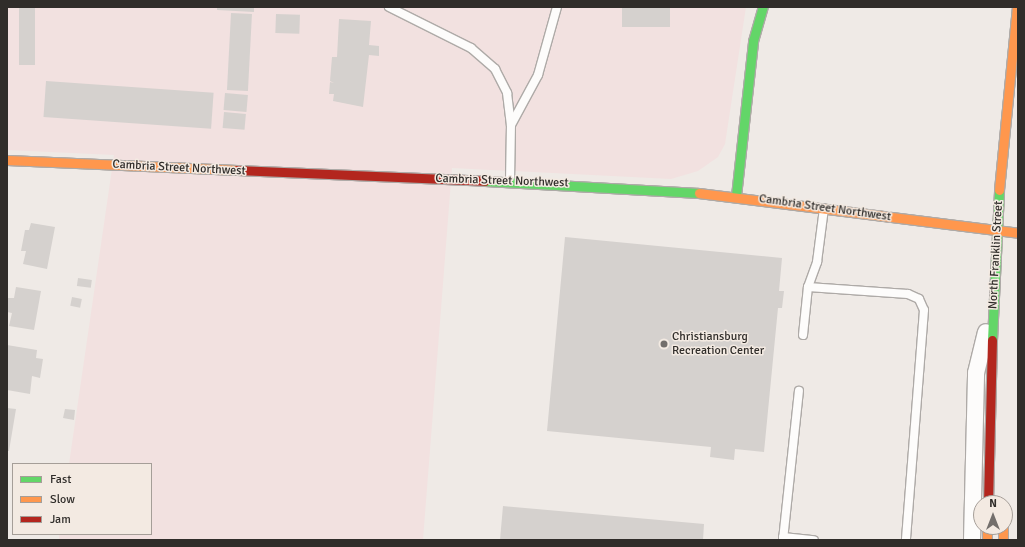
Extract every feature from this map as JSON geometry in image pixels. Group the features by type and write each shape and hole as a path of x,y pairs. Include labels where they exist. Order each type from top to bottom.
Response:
{"street":[{"path":"736,196 753,41 763,7"},
{"name":"North Franklin Street","path":"988,495 995,231 1017,7"},
{"name":"Cambria Street Northwest","path":"7,160 510,182 736,196 1018,233"},
{"path":"972,540 976,373 993,302"},
{"path":"989,455 999,495"}],"lane":[{"path":"389,7 471,48 495,69 507,93 511,125 510,182"},
{"path":"511,125 538,75 557,7"},
{"path":"803,335 808,287 818,262 824,208"},
{"path":"808,287 908,294 919,299 924,310 906,540"},
{"path":"798,391 783,538 814,540"}],"shaded area":[{"path":"7,7 746,7 725,144 718,157 698,171 671,179 452,168 423,540 59,540 59,535 152,535 152,463 69,463 114,155 7,150"}],"building":[{"path":"19,7 35,7 35,65 19,65"},
{"path":"217,7 254,7 254,12 217,10"},
{"path":"622,7 670,7 670,27 622,27"},
{"path":"231,13 252,14 248,91 227,90"},
{"path":"276,14 300,15 299,34 275,33"},
{"path":"339,19 371,21 369,45 379,46 379,56 369,55 363,107 333,101 334,94 329,94 330,82 334,83 330,81 332,57 337,57"},
{"path":"46,81 214,93 211,129 43,117"},
{"path":"225,93 248,95 246,112 224,110"},
{"path":"224,112 246,114 245,130 223,128"},
{"path":"31,223 55,227 47,269 23,264 26,251 21,251 25,230 29,230"},
{"name":"Christiansburg Recreation Center","path":"565,237 782,258 779,291 784,291 782,308 778,308 764,452 735,449 734,460 710,457 711,447 547,431"},
{"path":"78,278 92,280 91,288 77,286"},
{"path":"16,287 41,291 34,330 9,326 12,313 7,312 7,298 14,298"},
{"path":"72,297 82,299 80,308 70,306"},
{"path":"7,345 37,350 36,358 43,359 40,378 32,376 30,394 7,390"},
{"path":"7,408 16,409 9,451 7,451"},
{"path":"65,409 75,410 74,420 63,418"},
{"path":"503,506 704,524 703,540 500,540"}],"traffic: fast":[{"path":"736,196 753,41 763,7"},
{"path":"485,181 699,193"},
{"path":"992,340 999,190"}],"traffic: slow":[{"path":"999,190 1017,7"},
{"path":"7,160 237,170"},
{"path":"699,193 1018,233"},
{"path":"987,535 987,540"},
{"path":"1003,535 1003,540"}],"traffic: jam":[{"path":"237,170 485,181"},
{"path":"988,495 992,340"}],"place":[{"name":"Christiansburg Recreation Center","path":"664,344"}]}
